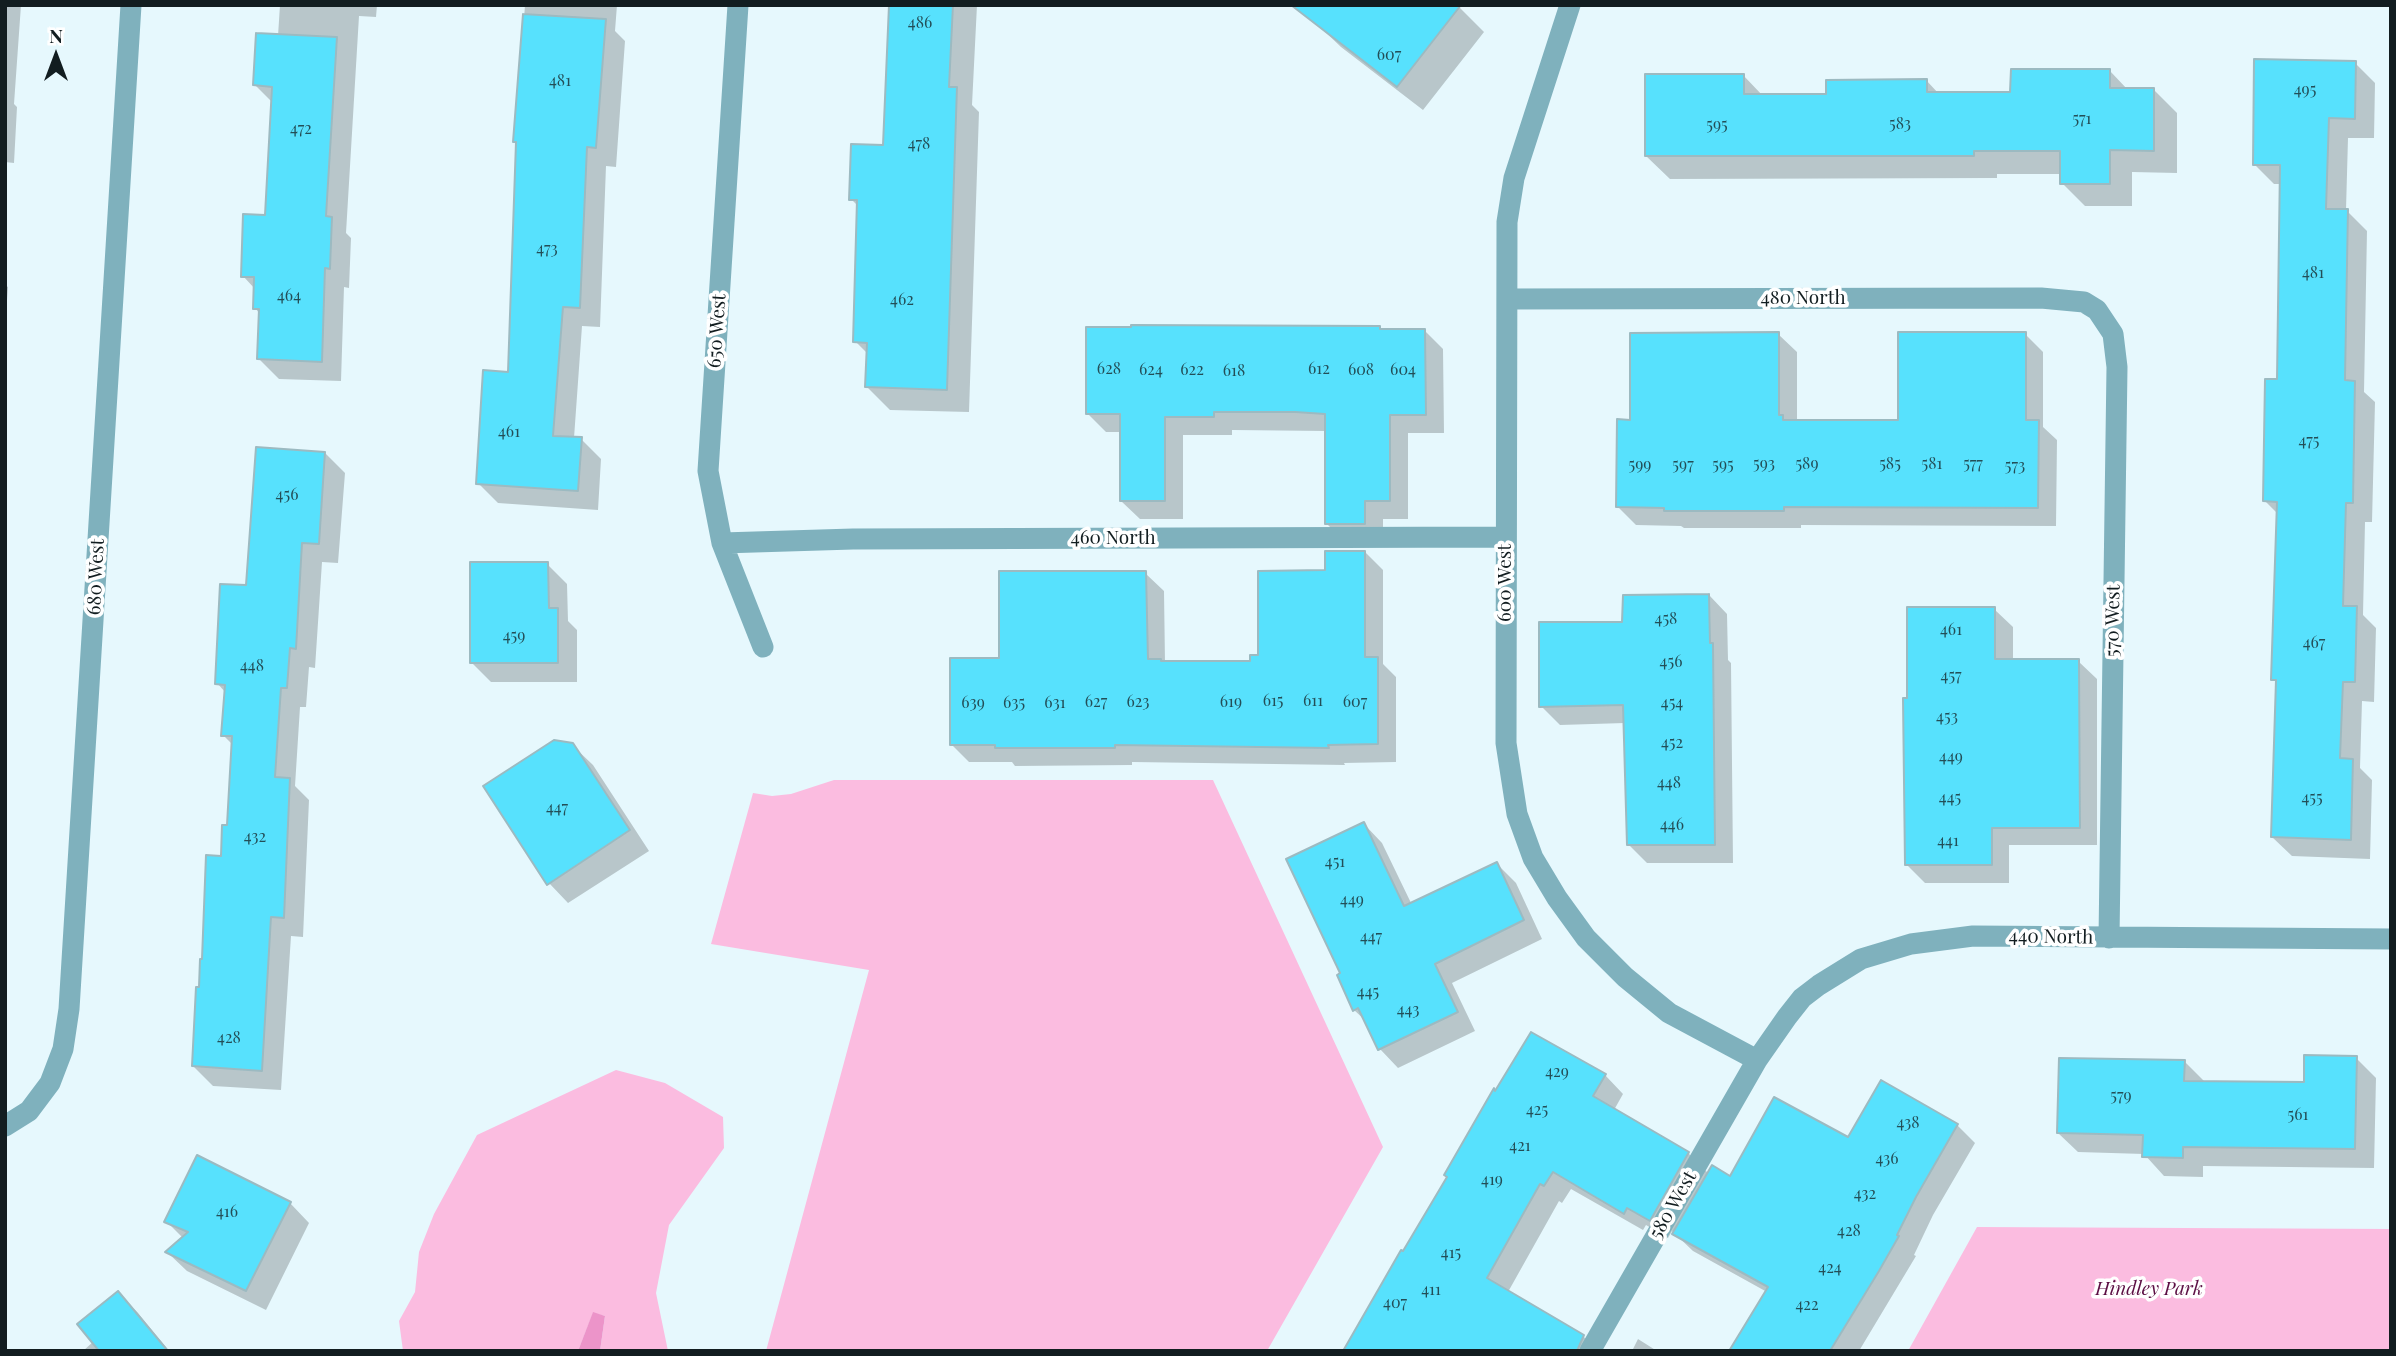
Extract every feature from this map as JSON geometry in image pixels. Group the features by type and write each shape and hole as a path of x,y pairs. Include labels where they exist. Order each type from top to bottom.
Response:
{"street":[{"name":"680 West","path":"5,1126 29,1111 50,1083 63,1049 69,1009 131,5"},
{"name":"650 West","path":"738,5 708,471 722,543 763,647"},
{"name":"600 West","path":"1570,5 1514,178 1507,222 1506,743 1517,814 1534,858 1557,898 1586,938 1625,977 1669,1013 1757,1060"},
{"name":"480 North","path":"1507,299 2041,298 2084,302 2097,310"},
{"name":"570 West","path":"2097,310 2113,334 2117,367 2109,938"},
{"name":"460 North","path":"722,543 853,539 1505,537"},
{"name":"440 North","path":"1757,1060 1802,998 1861,959 1911,944 1973,936 2391,939"},
{"name":"580 West","path":"1590,1351 1757,1060"}],"green space":[{"path":"834,780 1213,780 1383,1147 1267,1351 766,1351 869,970 711,944 753,793 772,796 791,794"},
{"path":"616,1070 665,1083 723,1117 724,1148 669,1225 656,1293 668,1351 600,1351 605,1316 593,1313 578,1351 403,1351 399,1321 415,1292 419,1252 434,1214 477,1135"},
{"name":"Hindley Park","path":"1977,1227 2391,1229 2391,1351 1908,1351"}],"shaded area":[{"path":"593,1312 605,1316 600,1351 578,1351"}],"building":[{"path":"889,5 953,5 949,87 957,87 947,390 865,387 867,343 853,342 857,200 849,200 851,144 883,145"},
{"path":"1291,5 1461,5 1397,87"},
{"path":"523,14 606,19 596,148 587,147 580,308 563,307 553,436 582,437 578,491 476,484 483,370 508,372 516,142 513,142"},
{"path":"256,33 337,37 326,216 332,217 330,269 325,268 322,362 257,359 259,309 253,309 254,277 241,277 243,214 265,215 272,87 253,85"},
{"path":"2254,59 2356,61 2355,119 2329,118 2326,209 2348,209 2345,380 2355,381 2353,503 2346,503 2343,606 2357,606 2355,682 2343,682 2340,758 2353,759 2351,840 2271,837 2276,680 2271,680 2277,502 2263,501 2265,379 2277,379 2280,165 2253,165"},
{"path":"2011,69 2110,69 2110,88 2154,88 2154,151 2110,150 2110,184 2060,184 2060,151 1974,151 1974,156 1645,156 1645,74 1744,74 1744,94 1826,94 1826,80 1927,79 1927,92 2010,92"},
{"path":"1380,326 1380,329 1425,329 1426,415 1390,415 1390,501 1365,501 1365,524 1325,524 1325,414 1214,412 1214,417 1165,417 1165,501 1120,501 1120,414 1086,414 1086,327"},
{"path":"1779,332 1779,415 1783,415 1783,420 1898,420 1898,332 2026,332 2026,420 2039,420 2038,508 1784,507 1784,511 1664,511 1664,508 1616,507 1617,419 1630,420 1630,333"},
{"path":"256,447 325,452 319,544 302,543 296,649 290,648 287,688 281,688 275,777 290,778 284,918 271,917 262,1071 192,1066 196,987 199,987 202,959 206,855 221,856 222,825 227,825 232,736 221,736 225,685 215,684 220,584 246,585"},
{"path":"1325,551 1365,551 1365,657 1378,657 1378,744 1328,745 1329,748 1115,745 1115,748 995,748 995,745 950,745 950,658 999,658 999,571 1146,571 1148,659 1250,661 1250,655 1258,655 1258,571 1325,570"},
{"path":"470,562 548,562 549,608 558,608 558,663 470,663"},
{"path":"1709,594 1710,643 1713,643 1715,845 1627,845 1623,705 1539,707 1539,622 1622,622 1623,595"},
{"path":"1907,607 1995,607 1995,659 2079,659 2080,828 1992,828 1992,865 1905,865 1903,698 1907,698"},
{"path":"554,740 573,743 630,830 547,885 483,786"},
{"path":"1364,822 1404,906 1497,862 1524,920 1435,964 1458,1012 1378,1050 1358,1008 1353,1011 1337,975 1340,973 1286,859"},
{"path":"1531,1032 1606,1074 1593,1096 1689,1152 1650,1221 1627,1208 1624,1214 1553,1172 1544,1186 1540,1184 1487,1278 1584,1335 1577,1351 1343,1351 1447,1177 1444,1175 1494,1088 1495,1091"},
{"path":"2304,1055 2357,1056 2355,1149 2183,1147 2183,1158 2142,1157 2143,1135 2057,1133 2059,1058 2185,1060 2184,1081 2304,1082"},
{"path":"1881,1080 1958,1124 1916,1197 1897,1235 1899,1236 1830,1351 1729,1351 1768,1287 1672,1234 1712,1165 1730,1176 1774,1097 1848,1137"},
{"path":"197,1155 291,1202 246,1291 165,1252 188,1232 164,1222"},
{"path":"118,1291 168,1351 99,1351 77,1324"}]}
